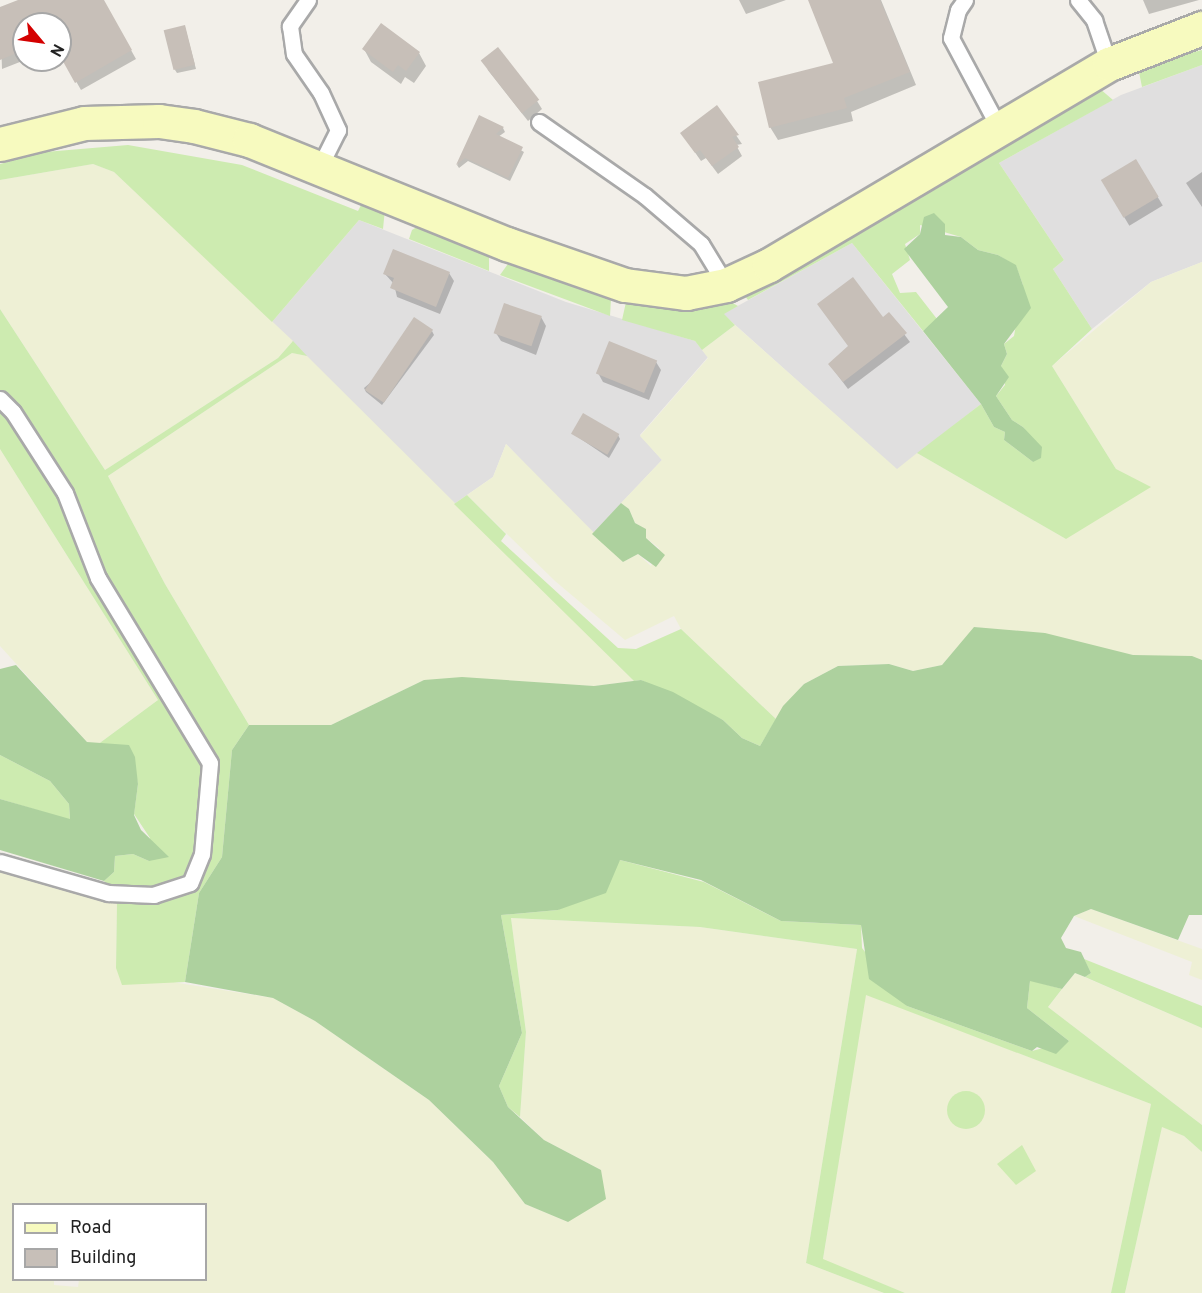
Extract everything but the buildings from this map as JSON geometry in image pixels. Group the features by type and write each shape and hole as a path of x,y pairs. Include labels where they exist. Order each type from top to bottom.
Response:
{"main road":[{"path":"0,144 84,123 159,121 249,140 320,166 507,244 625,285 686,293 726,285 769,265 1109,64 1202,28"}],"lane":[{"path":"308,0 290,26 294,54 321,93 338,130 320,166"},
{"path":"965,0 958,10 951,38 999,128"},
{"path":"1077,0 1095,20 1109,64"},
{"path":"540,122 645,196 701,244 726,285"},
{"path":"0,399 13,412 65,493 98,578 210,764 202,854 190,883 154,895 108,893 0,862"}],"shaded area":[{"path":"1202,65 1202,262 1151,282 1092,329 1053,269 1064,260 999,163 1121,95"},
{"path":"359,220 566,302 695,341 708,357 640,435 662,460 592,534 506,444 493,477 454,504 272,322"},
{"path":"852,243 981,404 897,470 723,314"}],"green space":[{"path":"1202,50 1202,65 1142,87 1139,72 1151,63"},
{"path":"1099,88 1113,100 999,163 1064,260 1053,269 1092,329 1052,366 1116,469 1151,487 1066,539 917,453 981,404 994,427 1005,432 1004,440 1033,462 1036,444 1023,427 1012,420 996,396 1005,385 1001,366 1007,354 1004,344 1014,336 1023,285 1016,266 998,255 978,250 961,237 920,225 920,234 905,244 910,260 892,274 900,293 916,292 937,319 923,331 852,243 748,300 742,292"},
{"path":"128,145 242,165 358,211 364,199 385,209 383,229 359,220 272,322 114,172 93,164 0,180 0,164 45,152"},
{"path":"93,164 114,172 293,341 278,358 105,470 0,309 0,180"},
{"path":"934,213 945,224 945,235 961,237 978,250 998,255 1016,265 1031,308 1004,344 1007,354 1001,366 1009,377 996,396 1012,420 1023,427 1042,447 1041,458 1033,462 1004,440 1005,432 994,427 981,404 923,331 948,307 904,249 920,234 924,217"},
{"path":"420,225 489,254 489,271 409,239 412,230"},
{"path":"510,261 525,263 611,299 610,316 500,275"},
{"path":"1202,262 1202,660 1133,655 975,627 942,665 913,671 889,664 838,666 804,684 776,719 681,629 674,616 625,640 555,581 467,495 493,477 506,444 623,562 638,554 651,566 659,548 646,538 645,529 635,523 629,509 621,503 662,460 640,436 708,358 702,350 735,325 897,469 917,453 1066,539 1116,469 1052,366 1151,282"},
{"path":"729,301 738,306 724,314 735,325 702,350 695,341 622,320 626,302 664,309"},
{"path":"0,309 105,470 278,358 293,341 307,356 292,353 108,476 165,584 249,725 232,750 222,857 199,893 185,982 122,985 116,968 117,901 104,881 114,872 115,856 133,854 149,861 150,838 134,814 138,784 129,746 97,745 158,700 0,449"},
{"path":"292,353 307,356 634,681 594,686 424,680 331,725 249,725 165,584 108,476"},
{"path":"0,449 158,700 97,745 87,742 0,646"},
{"path":"467,495 506,534 501,541 618,648 636,649 681,629 776,719 760,746 742,738 723,720 641,680 634,681 454,504"},
{"path":"621,503 629,509 635,523 646,529 646,538 665,555 656,567 638,554 623,562 592,534"},
{"path":"974,627 1045,633 1133,655 1192,656 1202,660 1202,915 1189,915 1178,940 1091,909 1074,916 1061,938 1066,948 1081,952 1091,973 1085,977 1075,973 1062,989 1030,981 1027,1008 1069,1041 1056,1054 1037,1047 1032,1051 907,1006 869,979 861,925 781,921 701,880 620,860 606,893 558,910 501,915 522,1033 499,1086 508,1107 544,1140 601,1170 606,1199 568,1222 525,1204 493,1162 429,1100 315,1021 273,998 185,982 199,893 222,857 232,750 249,725 331,725 424,680 462,677 594,686 641,680 673,692 723,720 742,738 760,746 783,706 804,684 838,666 889,664 913,671 942,665"},
{"path":"16,665 87,742 129,745 135,757 138,784 134,815 141,830 169,857 149,861 133,854 115,856 114,872 104,881 0,850 0,799 70,819 69,804 50,781 0,755 0,669"},
{"path":"0,755 50,781 69,804 70,820 0,799"},
{"path":"620,860 704,882 781,921 861,925 862,948 907,1006 1032,1051 1069,1041 1027,1008 1030,980 1062,989 1048,1007 1202,1125 1202,1152 1184,1136 1162,1127 1125,1293 1111,1293 1151,1104 866,995 823,1259 905,1293 884,1293 806,1263 857,949 700,927 511,918 526,1032 520,1117 508,1107 499,1086 522,1033 501,915 558,910"},
{"path":"0,870 117,901 116,968 178,983 273,998 315,1021 429,1100 493,1162 525,1204 568,1222 601,1170 544,1140 520,1117 526,1032 511,918 700,927 857,949 806,1263 884,1293 0,1293"},
{"path":"1091,909 1202,949 1202,980 1189,975 1192,962 1074,916"},
{"path":"1084,959 1202,1006 1202,1028 1085,977 1091,973"},
{"path":"1075,973 1202,1028 1202,1125 1048,1007"},
{"path":"865,994 1151,1104 1111,1293 905,1293 823,1260"},
{"path":"966,1091 979,1097 985,1110 979,1123 966,1129 953,1123 947,1110 953,1097"},
{"path":"1162,1126 1184,1136 1202,1152 1202,1293 1125,1293"},
{"path":"1022,1145 1036,1171 1016,1185 997,1164"}]}
